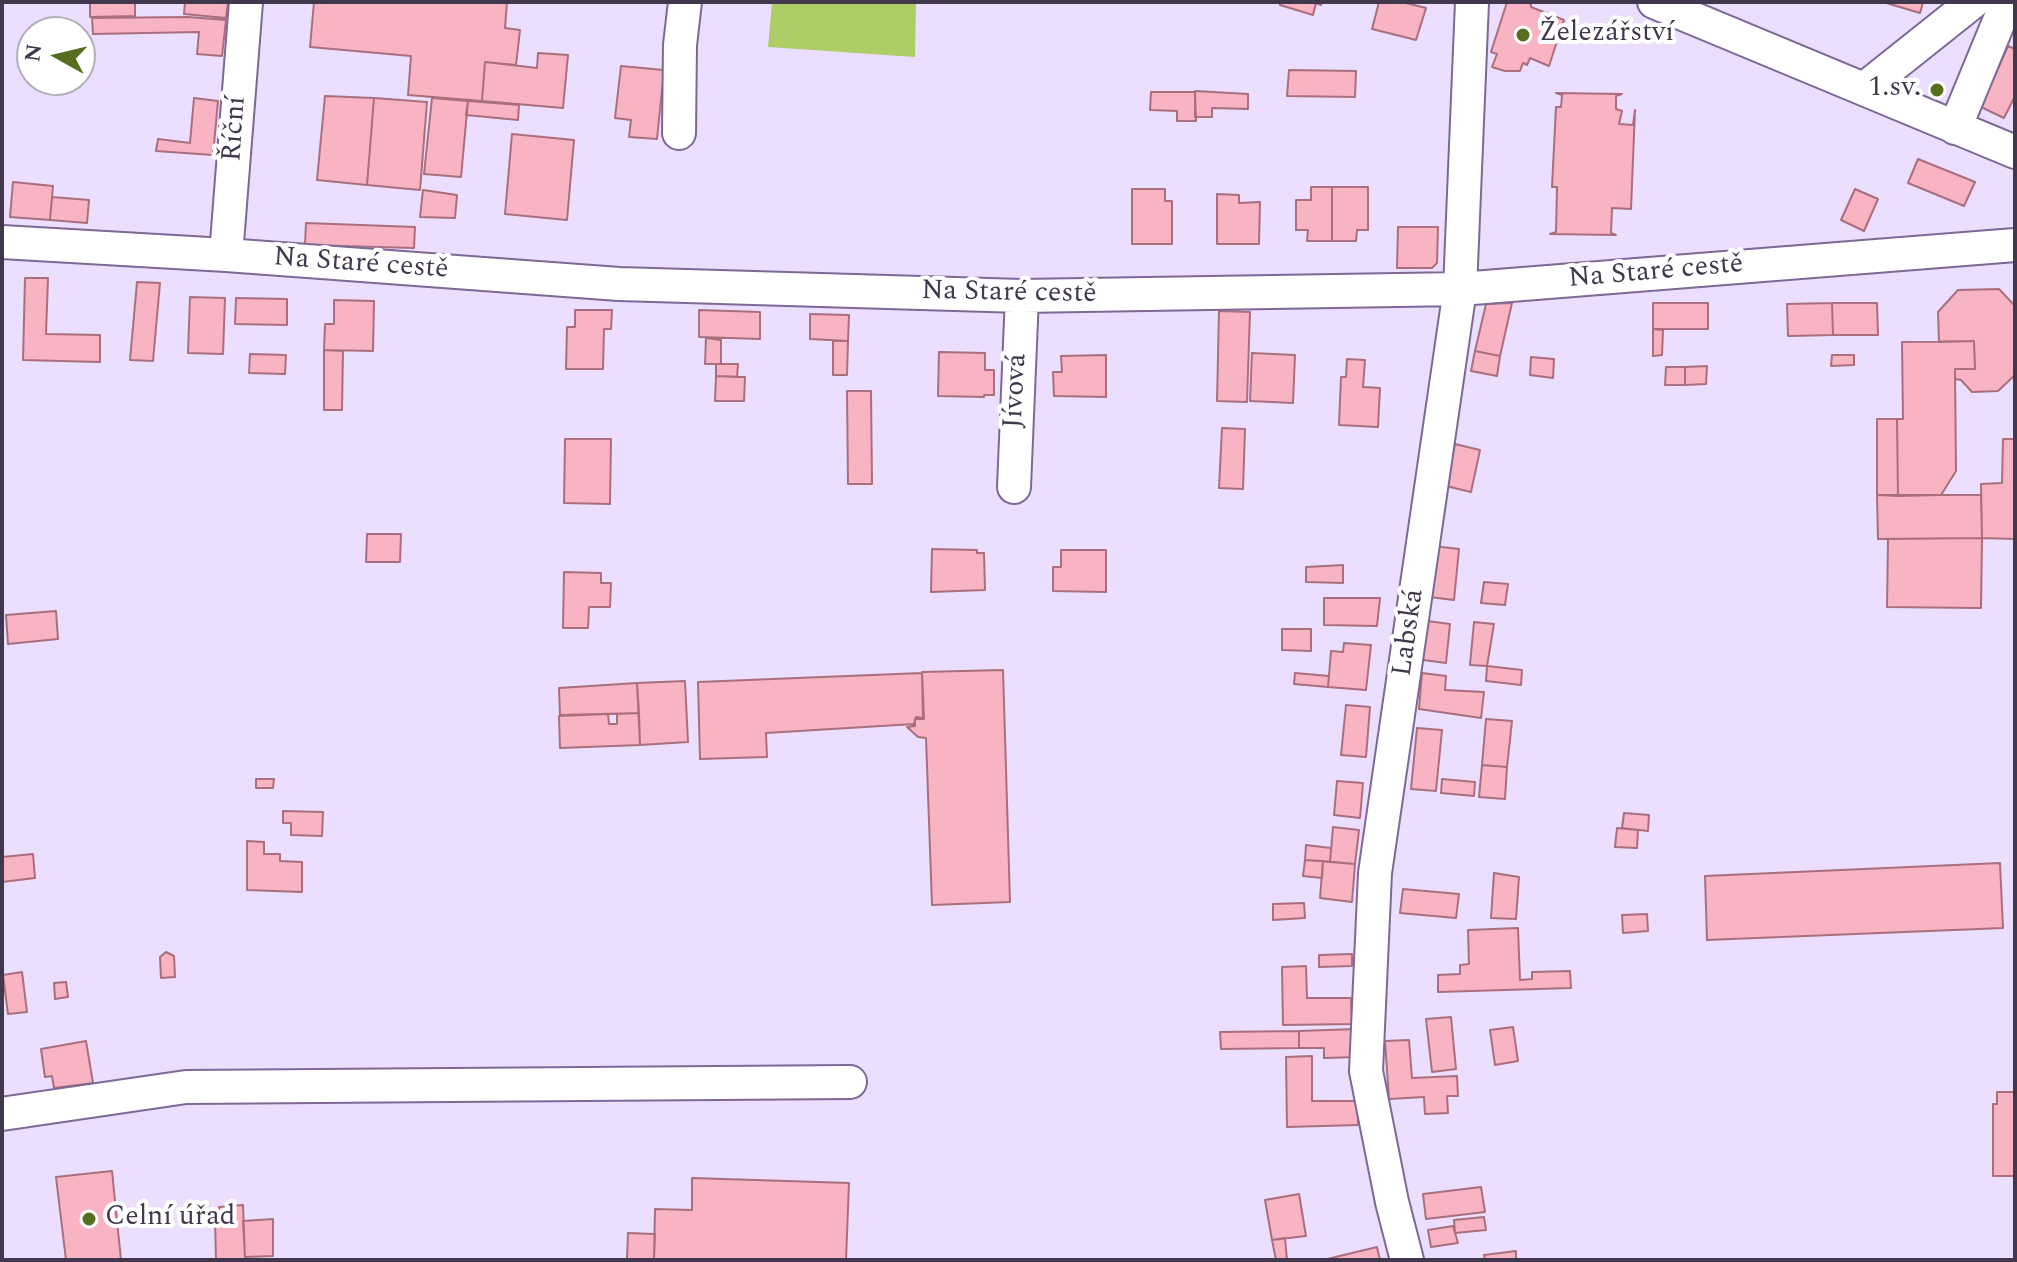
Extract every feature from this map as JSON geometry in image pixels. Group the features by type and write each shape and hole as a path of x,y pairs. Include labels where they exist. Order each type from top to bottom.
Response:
{"street":[{"name":"Říční","path":"226,255 246,2"},
{"path":"679,133 680,45 685,2"},
{"name":"Labská","path":"1407,1260 1366,1071 1375,873 1460,289 1472,2"},
{"path":"1654,2 2015,152"},
{"path":"1865,88 1973,2"},
{"path":"1955,128 2007,2"},
{"name":"Na Staré cestě","path":"2,242 619,284 1022,296 1460,289 2015,245"},
{"name":"Jívová","path":"1014,487 1022,296"},
{"path":"2,1114 186,1087 850,1082"}],"green space":[{"path":"772,2 916,2 915,57 768,47"}],"building":[{"path":"90,2 135,2 135,16 90,16"},
{"path":"185,2 228,2 226,18 184,14"},
{"path":"314,2 507,2 505,28 520,30 516,65 485,62 482,101 408,95 411,56 310,47"},
{"path":"1280,2 1322,2 1321,5 1316,3 1313,15 1280,5"},
{"path":"1379,2 1402,2 1426,8 1416,40 1372,29"},
{"path":"1507,2 1526,2 1564,20 1549,66 1530,58 1527,65 1523,63 1520,71 1492,67 1497,54 1491,52"},
{"path":"1883,2 1923,2 1920,13"},
{"path":"188,17 226,20 222,56 197,54 199,32 96,34 96,18"},
{"path":"2008,46 2015,49 2015,96 2004,118 1981,107"},
{"path":"538,53 568,55 563,108 482,101 485,62 537,68"},
{"path":"621,66 664,70 657,139 629,137 631,120 615,118"},
{"path":"1289,70 1356,71 1355,97 1287,96"},
{"path":"1195,91 1248,94 1248,109 1212,108 1212,117 1195,117"},
{"path":"1151,92 1195,92 1196,121 1177,121 1177,111 1150,110"},
{"path":"1556,93 1622,94 1616,96 1616,109 1622,111 1619,124 1633,125 1635,110 1631,209 1612,208 1611,233 1616,235 1550,234 1556,232 1557,187 1552,187 1556,107 1561,107 1562,95"},
{"path":"325,96 374,98 367,185 317,180"},
{"path":"194,98 218,101 213,155 156,151 158,139 190,143"},
{"path":"374,98 427,102 420,190 367,185"},
{"path":"432,98 468,101 461,177 424,174"},
{"path":"468,101 519,105 518,120 466,115"},
{"path":"512,134 574,140 567,220 505,214"},
{"path":"1918,159 1975,182 1964,206 1908,183"},
{"path":"13,182 53,186 50,220 10,217"},
{"path":"1311,187 1332,187 1332,241 1307,241 1308,230 1296,230 1296,200 1311,200"},
{"path":"1332,187 1368,187 1368,230 1357,230 1356,241 1332,241"},
{"path":"1132,189 1165,189 1165,201 1172,201 1172,244 1132,244"},
{"path":"1855,189 1878,199 1864,231 1841,220"},
{"path":"423,190 457,195 455,218 420,217"},
{"path":"1217,194 1239,195 1239,203 1260,202 1259,244 1217,244"},
{"path":"52,197 89,200 87,223 50,220"},
{"path":"306,223 415,227 414,248 305,245"},
{"path":"1398,227 1438,227 1437,263 1432,268 1397,268"},
{"path":"25,278 48,278 46,334 100,335 100,362 23,360"},
{"path":"137,282 160,283 153,361 130,360"},
{"path":"1999,289 2015,306 2015,375 1998,391 1972,392 1961,380 1955,379 1955,369 1975,369 1974,341 1939,342 1938,312 1958,290"},
{"path":"190,297 225,298 223,354 188,353"},
{"path":"236,298 287,299 287,325 235,324"},
{"path":"334,300 374,301 373,351 324,350 325,324 334,324"},
{"path":"1512,303 1500,356 1475,351 1486,304"},
{"path":"1653,303 1708,303 1708,329 1653,329"},
{"path":"1832,303 1833,335 1788,336 1787,304"},
{"path":"1832,303 1877,303 1878,335 1833,335"},
{"path":"575,310 612,310 611,329 604,329 603,369 566,369 567,327 575,327"},
{"path":"699,310 760,312 760,339 699,337"},
{"path":"1219,311 1250,312 1247,402 1217,401"},
{"path":"810,314 849,315 848,341 810,339"},
{"path":"1653,329 1663,330 1662,355 1653,356"},
{"path":"706,338 721,340 721,364 705,364"},
{"path":"833,341 848,341 847,375 833,375"},
{"path":"1974,341 1975,369 1955,369 1956,471 1941,495 1898,496 1897,419 1903,419 1902,342"},
{"path":"324,350 343,351 342,410 324,410"},
{"path":"1475,351 1500,356 1497,376 1471,371"},
{"path":"939,352 985,353 985,370 994,370 994,395 938,396"},
{"path":"1252,353 1295,355 1293,403 1250,401"},
{"path":"250,354 286,355 285,374 249,373"},
{"path":"1106,355 1106,397 1054,396 1053,372 1062,372 1061,356"},
{"path":"1832,355 1854,355 1854,365 1831,366"},
{"path":"1531,357 1554,359 1553,378 1530,375"},
{"path":"1347,359 1365,360 1363,387 1380,388 1378,427 1339,425 1341,377 1346,377"},
{"path":"716,364 738,364 737,377 716,376"},
{"path":"1707,366 1706,384 1685,385 1685,367"},
{"path":"1666,367 1685,367 1685,385 1665,385"},
{"path":"716,376 745,377 744,401 715,401"},
{"path":"847,391 871,391 872,484 848,484"},
{"path":"1877,419 1897,419 1898,496 1877,495"},
{"path":"1222,428 1245,429 1243,489 1219,488"},
{"path":"565,439 611,439 610,504 564,503"},
{"path":"2003,439 2015,439 2015,539 1982,538 1981,484 2002,483"},
{"path":"1455,444 1480,450 1471,492 1446,486"},
{"path":"1877,495 1981,495 1982,538 1878,539"},
{"path":"367,534 401,534 400,562 366,562"},
{"path":"1982,538 1981,608 1887,607 1888,539"},
{"path":"1433,546 1459,549 1454,600 1429,597"},
{"path":"932,549 977,550 977,553 984,553 985,590 931,592"},
{"path":"1061,550 1106,550 1106,592 1053,591 1053,567 1061,567"},
{"path":"1343,565 1343,583 1306,582 1306,567"},
{"path":"564,572 601,573 601,583 611,583 610,607 589,607 588,628 563,628"},
{"path":"1484,582 1508,584 1505,605 1481,603"},
{"path":"1324,598 1380,598 1377,626 1324,625"},
{"path":"56,611 58,639 8,644 6,615"},
{"path":"1427,621 1450,624 1446,663 1423,660"},
{"path":"1474,622 1494,624 1487,666 1470,665"},
{"path":"1282,629 1311,629 1311,651 1282,650"},
{"path":"1344,643 1371,645 1366,690 1328,687 1331,651 1343,652"},
{"path":"1487,666 1522,670 1521,685 1486,681"},
{"path":"1003,670 1010,902 932,905 926,738 918,737 907,727 915,726 915,719 924,719 922,672"},
{"path":"922,673 923,718 916,717 914,724 766,733 767,757 700,759 698,682"},
{"path":"1295,673 1329,676 1328,687 1294,684"},
{"path":"1422,673 1446,676 1445,690 1484,692 1481,718 1419,709"},
{"path":"685,681 688,742 640,745 637,683"},
{"path":"637,683 639,713 560,715 559,688"},
{"path":"1346,705 1370,707 1366,757 1341,755"},
{"path":"639,713 640,745 560,748 559,716 608,714 609,724 617,724 617,714"},
{"path":"1486,719 1512,721 1507,767 1482,765"},
{"path":"1417,728 1442,730 1436,791 1411,789"},
{"path":"1482,765 1507,767 1505,799 1479,797"},
{"path":"256,779 274,779 273,788 256,788"},
{"path":"1442,779 1475,782 1474,796 1441,793"},
{"path":"1337,781 1363,783 1360,818 1334,815"},
{"path":"283,811 323,812 322,836 291,835 291,823 283,823"},
{"path":"1624,813 1649,815 1648,831 1622,828"},
{"path":"1333,827 1359,830 1355,864 1330,862"},
{"path":"1617,828 1638,830 1637,848 1615,847"},
{"path":"247,841 264,842 264,854 280,854 280,861 302,862 302,892 247,890"},
{"path":"1306,845 1331,848 1330,862 1305,860"},
{"path":"33,854 35,878 2,882 2,857"},
{"path":"1305,860 1323,861 1322,878 1303,876"},
{"path":"1323,861 1355,864 1352,902 1320,898"},
{"path":"2000,863 2003,928 1707,940 1705,876"},
{"path":"1494,873 1519,877 1516,919 1491,918"},
{"path":"1403,889 1459,894 1456,918 1400,913"},
{"path":"1304,903 1305,918 1273,920 1273,904"},
{"path":"1647,914 1648,931 1623,933 1622,915"},
{"path":"1518,928 1520,980 1532,979 1532,972 1570,971 1571,988 1438,992 1438,975 1460,974 1460,965 1469,964 1468,930"},
{"path":"166,952 174,956 175,977 161,978 160,957"},
{"path":"1352,954 1352,966 1319,967 1319,955"},
{"path":"1306,966 1307,998 1351,998 1352,1024 1283,1025 1282,967"},
{"path":"22,972 27,1012 8,1014 3,975"},
{"path":"66,982 68,997 55,999 54,983"},
{"path":"1451,1017 1456,1069 1432,1072 1426,1019"},
{"path":"1513,1027 1518,1061 1495,1065 1490,1030"},
{"path":"1356,1029 1356,1057 1324,1058 1324,1048 1299,1048 1299,1031"},
{"path":"1299,1031 1299,1048 1221,1049 1220,1032"},
{"path":"1409,1040 1412,1078 1457,1076 1458,1096 1447,1096 1448,1113 1425,1114 1424,1097 1389,1099 1385,1041"},
{"path":"86,1041 93,1083 54,1088 52,1076 45,1077 41,1049"},
{"path":"1312,1056 1312,1101 1358,1101 1358,1125 1287,1127 1286,1057"},
{"path":"1997,1092 2015,1092 2015,1176 1993,1176 1993,1104 1997,1104"},
{"name":"Celní úřad","path":"112,1171 121,1260 66,1260 56,1177"},
{"path":"692,1178 849,1183 846,1260 654,1260 655,1209 692,1210"},
{"path":"1481,1187 1485,1212 1426,1219 1423,1194"},
{"path":"1299,1194 1306,1236 1272,1240 1265,1200"},
{"path":"243,1205 245,1260 216,1260 215,1219 220,1219 219,1207"},
{"path":"1484,1217 1486,1230 1455,1233 1454,1220"},
{"path":"273,1219 273,1256 245,1257 243,1221"},
{"path":"1453,1226 1458,1243 1431,1247 1428,1230"},
{"path":"628,1233 655,1234 654,1260 627,1260"},
{"path":"1285,1238 1287,1260 1276,1260 1272,1240"},
{"path":"1377,1247 1380,1260 1323,1260"},
{"path":"1516,1251 1516,1260 1485,1260 1484,1255"}],"place":[{"name":"Železářství","path":"1523,35"},
{"name":"1.sv.","path":"1937,90"},
{"name":"Celní úřad","path":"89,1219"}]}
